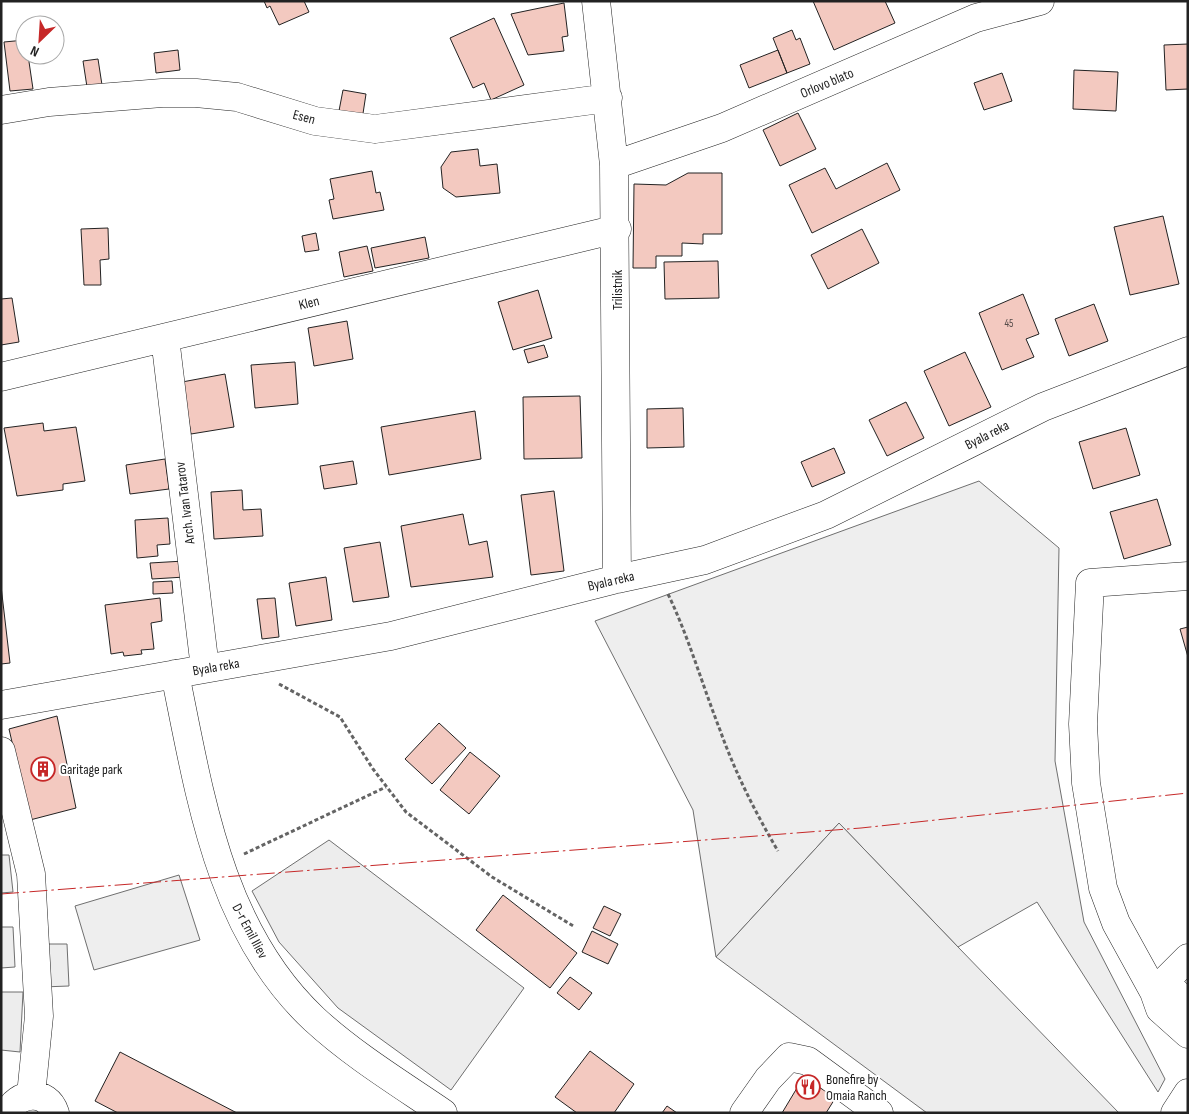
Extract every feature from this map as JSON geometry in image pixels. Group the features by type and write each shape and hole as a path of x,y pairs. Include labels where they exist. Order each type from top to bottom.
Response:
{"street":[{"name":"Trilistnik","path":"596,1 614,164 616,229 617,579"},
{"name":"Orlovo blato","path":"614,164 722,128 976,18 1040,1"},
{"name":"Esen","path":"1,110 49,102 162,93 196,93 237,97 315,121 375,129 608,98"},
{"name":"Klen","path":"1,377 616,229"},
{"name":"Arch. Ivan Tatarov","path":"165,338 205,668"},
{"name":"Byala reka","path":"1,704 391,636 617,579 705,560 826,515 1044,407 1188,351"},
{"path":"1188,576 1090,583 1083,724 1086,783 1104,888 1116,922 1154,992 1160,1009 1188,1034"},
{"name":"D-r Emil Iliev","path":"175,674 194,764 221,865 246,929 274,976 314,1019 360,1056 443,1113"},
{"path":"1,751 31,874 39,1016 31,1095"},
{"path":"1154,992 1188,958"},
{"path":"1154,992 1175,992 1188,1005"},
{"path":"744,1113 768,1079 789,1057 808,1062 879,1113"},
{"path":"1174,1113 1188,1093"},
{"path":"8,1113 14,1103 21,1097 31,1095 40,1096 49,1102 55,1113"}],"path":[{"path":"656,570 684,628 720,731 739,776 755,812 778,851"},
{"path":"274,683 283,685 340,717 386,786 406,812 492,877 575,927"},
{"path":"221,865 386,786"}],"shaded area":[{"path":"979,481 1059,548 1055,761 1084,922 1165,1079 1158,1092 1037,902 958,947 839,823 716,957 693,810 595,621"},
{"path":"839,823 1119,1113 927,1113 716,957"},
{"path":"329,840 524,988 451,1090 338,1008 279,942 252,891"},
{"path":"1,855 9,855 13,892 1,893"},
{"path":"179,875 200,940 94,970 75,906"},
{"path":"1,927 13,927 15,967 1,968"},
{"path":"40,944 67,944 69,986 42,987"},
{"path":"1,992 23,992 20,1052 1,1050"}],"building":[{"path":"264,1 304,1 309,12 279,25 270,6 267,8"},
{"path":"813,1 885,1 895,23 834,50"},
{"path":"564,3 568,36 562,37 564,51 528,55 511,14"},
{"path":"494,18 524,85 491,100 484,83 473,88 450,38"},
{"path":"792,30 796,40 800,38 810,64 787,73 773,38"},
{"path":"15,41 15,65 29,65 33,89 10,91 4,42"},
{"path":"1188,44 1188,89 1166,90 1164,45"},
{"path":"178,50 180,70 156,73 154,53"},
{"path":"778,50 787,73 749,88 740,65"},
{"path":"98,59 102,85 87,87 83,61"},
{"path":"1074,70 1118,72 1116,111 1073,109"},
{"path":"1002,73 1012,101 984,110 974,83"},
{"path":"343,90 366,94 362,120 338,116"},
{"path":"798,113 816,149 780,166 763,130"},
{"path":"478,149 480,166 497,164 500,193 456,197 443,188 441,167 451,152"},
{"path":"887,163 900,190 812,233 789,185 825,168 836,189"},
{"path":"372,171 376,193 380,192 384,210 333,219 329,200 334,199 330,179"},
{"path":"688,173 722,173 722,234 703,234 703,244 682,243 682,256 656,256 656,268 633,268 634,184 666,185"},
{"path":"1163,216 1179,284 1130,295 1114,227"},
{"path":"108,228 109,259 100,260 101,285 84,285 81,229"},
{"path":"862,229 879,263 828,289 811,255"},
{"path":"316,233 319,250 305,252 302,236"},
{"path":"425,237 429,258 375,268 371,248"},
{"path":"367,246 373,271 344,277 339,252"},
{"path":"718,261 719,298 665,299 664,262"},
{"path":"538,290 552,338 513,350 498,302"},
{"path":"1023,294 1039,334 1026,339 1034,357 1002,370 979,313"},
{"path":"12,298 19,342 1,345 1,299"},
{"path":"1094,304 1108,341 1069,356 1055,319"},
{"path":"347,321 353,359 314,366 308,328"},
{"path":"544,345 548,357 528,363 524,350"},
{"path":"965,352 991,407 949,426 924,371"},
{"path":"295,362 298,404 255,408 251,365"},
{"path":"225,374 234,427 191,434 182,382"},
{"path":"580,396 582,458 524,459 523,397"},
{"path":"906,402 924,438 887,456 869,420"},
{"path":"683,408 684,447 647,448 647,409"},
{"path":"475,411 481,459 389,475 381,427"},
{"path":"43,423 44,431 76,427 85,481 63,484 63,490 17,496 4,428"},
{"path":"1126,428 1140,475 1093,489 1079,442"},
{"path":"834,448 845,473 812,487 801,462"},
{"path":"165,459 169,489 130,494 126,465"},
{"path":"353,461 357,484 324,489 320,466"},
{"path":"242,490 243,510 261,509 263,536 214,539 211,492"},
{"path":"554,491 564,571 531,575 521,495"},
{"path":"1157,499 1171,545 1124,559 1110,512"},
{"path":"463,514 469,545 487,541 493,577 411,587 401,526"},
{"path":"168,518 170,544 157,545 158,556 137,558 135,520"},
{"path":"380,542 389,597 353,602 344,548"},
{"path":"184,561 185,577 152,579 150,563"},
{"path":"326,577 332,620 296,626 289,583"},
{"path":"172,581 173,593 153,594 153,582"},
{"path":"1,586 10,663 1,664"},
{"path":"160,598 162,621 151,623 154,649 141,650 142,654 124,656 123,652 111,654 105,605"},
{"path":"275,598 279,637 262,639 257,599"},
{"path":"1188,627 1188,657 1180,629"},
{"name":"Garitage park","path":"57,716 76,808 30,820 9,729"},
{"path":"439,723 466,748 432,784 405,759"},
{"path":"470,752 500,776 469,814 440,790"},
{"path":"503,895 577,953 550,988 476,930"},
{"path":"604,906 621,914 610,936 593,928"},
{"path":"592,931 618,944 608,964 582,952"},
{"path":"570,977 592,993 579,1010 557,993"},
{"path":"590,1051 634,1084 614,1113 577,1113 555,1097"},
{"path":"120,1052 237,1113 118,1113 95,1101"},
{"name":"Bonefire by Omaia Ranch","path":"803,1078 836,1097 826,1113 782,1113"},
{"path":"667,1106 677,1113 662,1113"}],"power":[{"path":"1,894 861,828 1188,793"}],"place":[{"name":"Garitage park","path":"43,769"},
{"name":"Bonefire by Omaia Ranch","path":"808,1087"}]}
